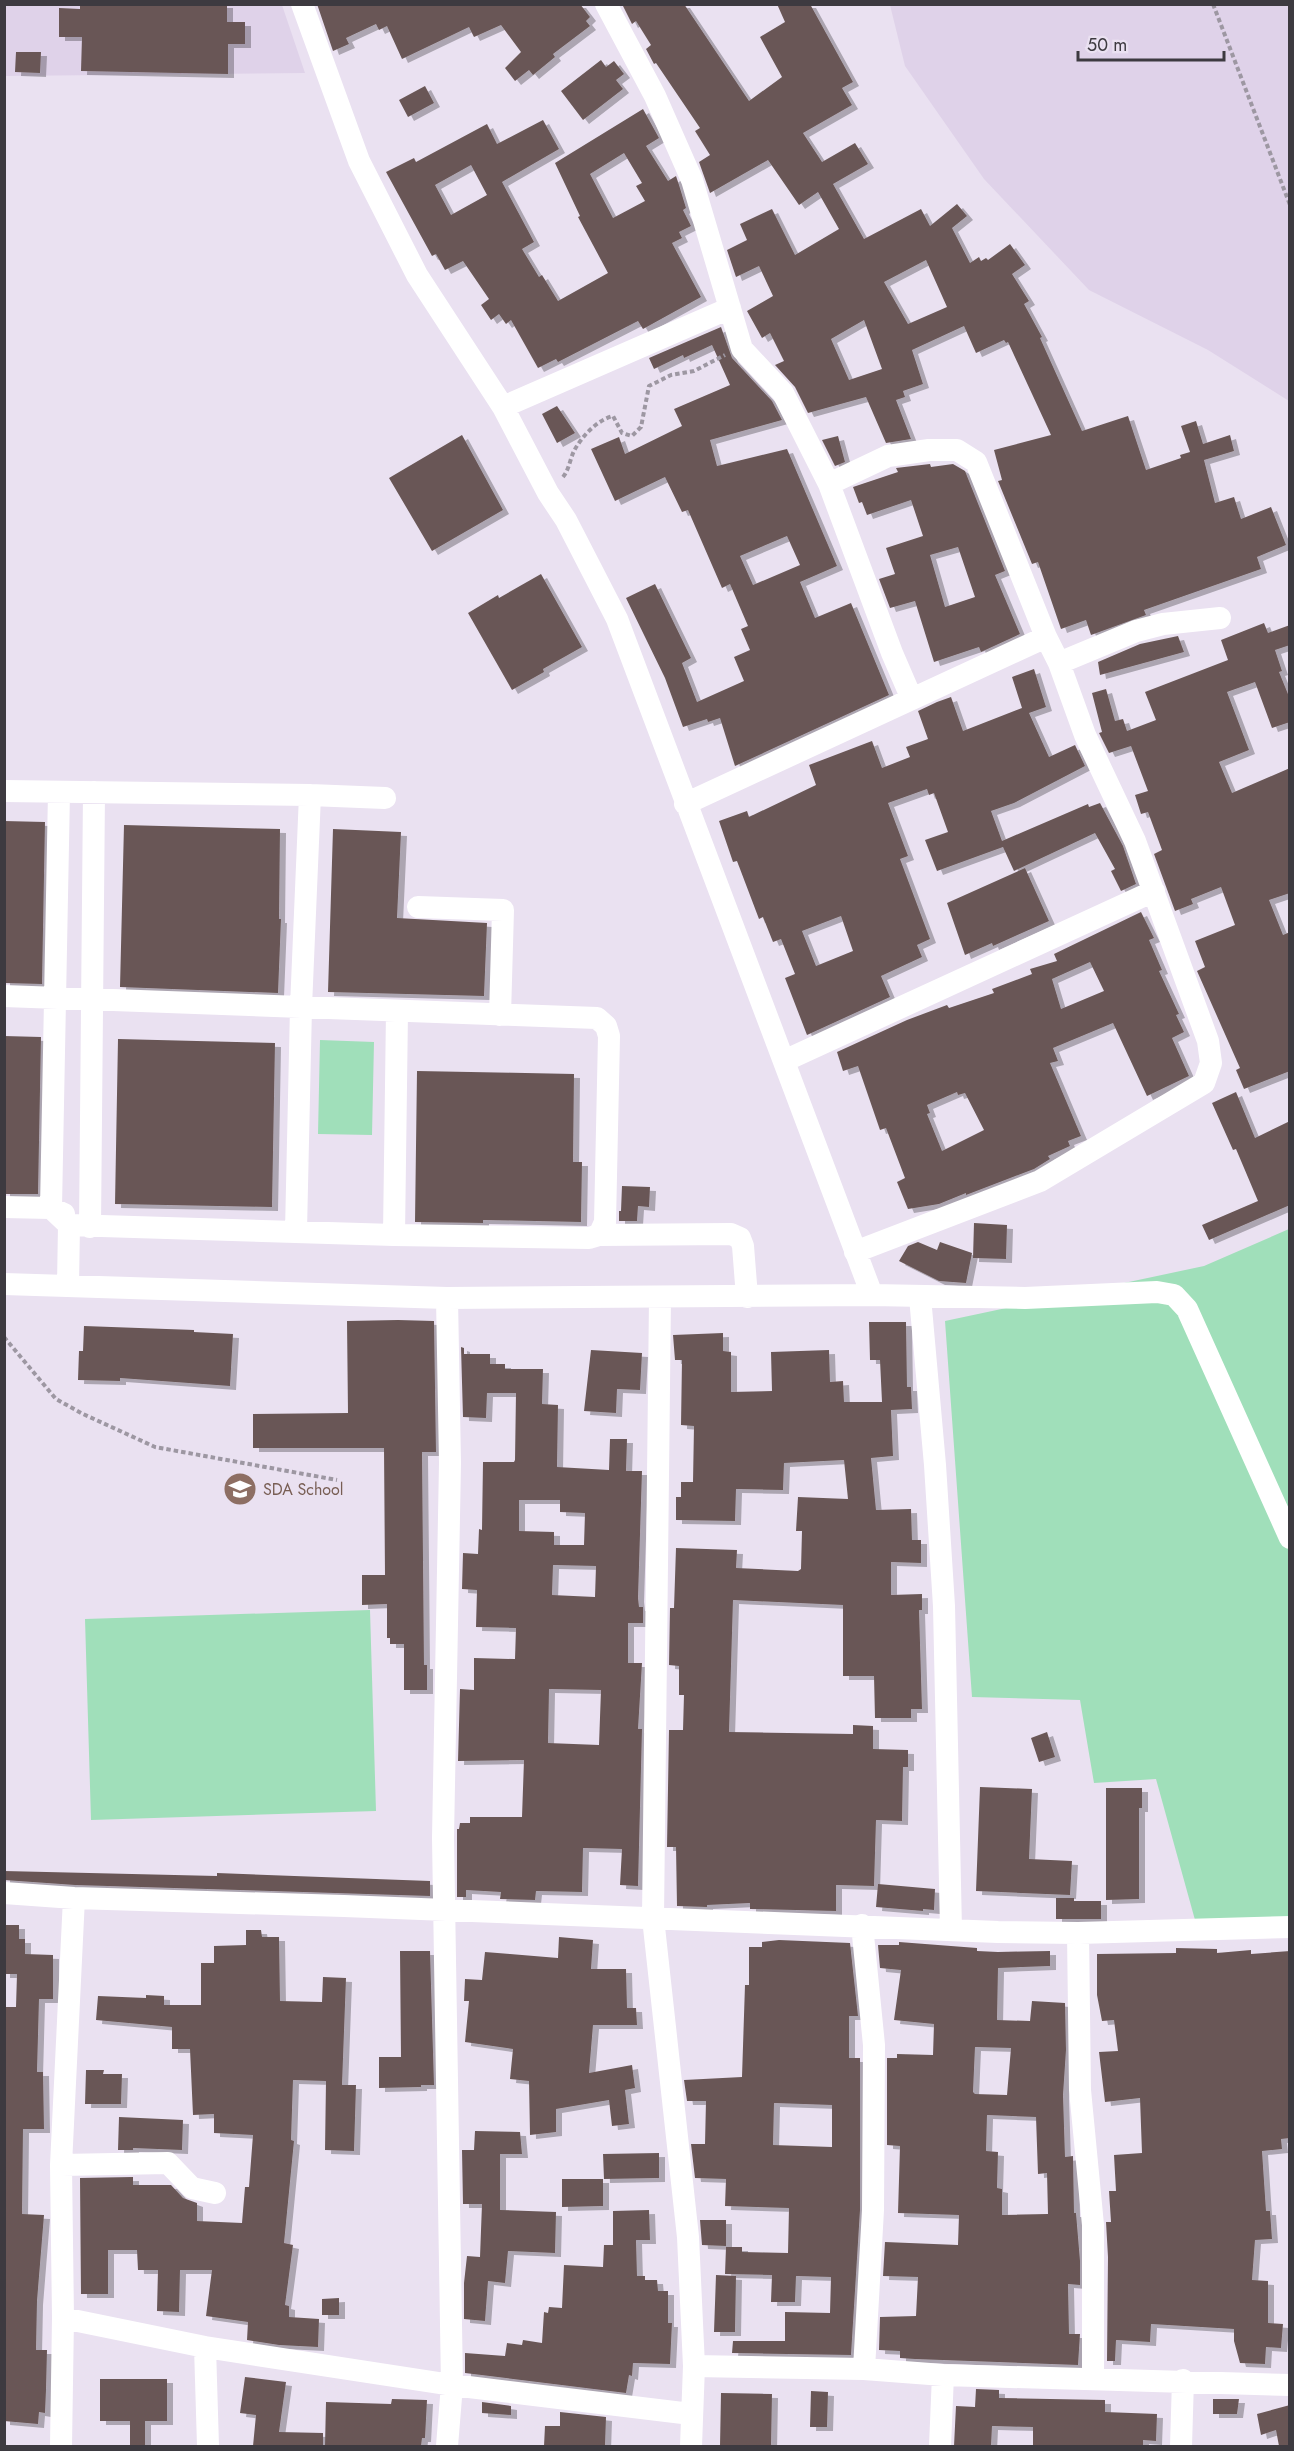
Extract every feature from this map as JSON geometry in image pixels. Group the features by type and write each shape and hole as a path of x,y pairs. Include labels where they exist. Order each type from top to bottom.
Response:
{"street":[{"path":"302,4 359,161 417,275 503,407 548,493 566,520 617,619 872,1295"},
{"path":"606,4 655,96 692,180 742,348 783,393 829,484 911,697"},
{"path":"503,407 730,308"},
{"path":"829,484 888,456 929,450 957,450 976,462 1059,663 1085,735 1135,842 1208,1041 1211,1063 1204,1083 1040,1181 855,1252"},
{"path":"1059,663 1136,631 1163,624 1220,618"},
{"path":"686,804 911,697 1046,636"},
{"path":"4,791 385,798"},
{"path":"51,1208 59,792"},
{"path":"68,1285 80,1226 91,998 94,792"},
{"path":"296,1231 310,795"},
{"path":"784,1061 1154,891"},
{"path":"418,907 503,910 500,1015"},
{"path":"4,996 597,1018 606,1026 609,1036 605,1222 599,1235"},
{"path":"394,1235 397,1011"},
{"path":"4,1207 51,1208 80,1226 589,1238 599,1235 731,1234 740,1238 743,1246 747,1297"},
{"path":"4,1284 447,1298 872,1295 1025,1298 1157,1292 1174,1295 1187,1309 1290,1538"},
{"path":"920,1297 936,1465 944,1606 951,1930"},
{"path":"447,1298 450,1463 443,1838 452,2385 447,2446"},
{"path":"660,1298 653,1918 688,2237 694,2366 692,2446"},
{"path":"4,1893 74,1898 951,1930 1078,1933 1290,1927"},
{"path":"61,2446 63,2318 61,2165 74,1898"},
{"path":"862,1925 874,2045 873,2210 864,2369"},
{"path":"1078,1933 1080,2090 1093,2225 1093,2379"},
{"path":"61,2165 168,2163 192,2188 214,2193"},
{"path":"63,2318 205,2347 452,2385 691,2414"},
{"path":"205,2347 208,2446"},
{"path":"694,2366 864,2369 943,2375 1183,2380 1290,2385"},
{"path":"940,2446 943,2375"},
{"path":"1181,2446 1183,2380"}],"path":[{"path":"1213,4 1290,205"},
{"path":"548,493 565,475 575,450 604,418 613,416 622,433 632,436 641,427 648,386 671,375 694,371 712,360 742,348"},
{"path":"4,1337 56,1399 155,1447 338,1480"}],"shaded area":[{"path":"4,5 282,5 305,73 5,76"},
{"path":"890,5 1289,5 1289,401 1208,350 1089,290 984,179 905,66"}],"green space":[{"path":"320,1040 374,1042 372,1135 318,1134"},
{"path":"1289,1229 1289,1921 1195,1920 1156,1779 1094,1783 1080,1700 972,1697 945,1321 1204,1266"},
{"path":"370,1610 376,1811 91,1820 85,1619"}],"building":[{"path":"80,4 227,4 227,22 245,22 245,44 228,44 228,74 81,71 82,37 59,37 59,8 80,9"},
{"path":"317,4 580,4 590,17 586,21 590,26 553,54 555,57 533,75 529,70 515,81 505,68 521,52 501,25 474,37 469,27 402,59 387,26 379,30 376,24 346,38 349,44 333,51"},
{"path":"622,4 684,4 749,101 782,77 760,37 785,22 777,4 810,4 853,82 842,88 852,105 803,133 822,162 855,143 868,164 833,184 864,239 921,209 930,226 957,204 967,216 952,228 970,263 979,257 981,261 986,258 988,260 1010,244 1025,265 1012,274 1029,301 1024,304 1042,337 1040,338 1082,431 1128,416 1146,470 1181,458 1180,455 1190,452 1181,426 1196,421 1203,444 1230,435 1234,451 1204,460 1215,503 1234,497 1241,519 1271,507 1286,545 1257,557 1261,569 1144,610 1146,615 1091,635 1086,620 1061,629 1038,562 1032,564 998,481 1002,480 994,450 1051,435 1008,342 1004,340 976,353 964,326 912,350 923,384 903,391 905,397 896,400 911,439 886,443 866,397 808,413 795,387 775,365 784,361 770,333 762,338 747,311 773,296 759,266 736,277 727,250 747,240 740,224 772,209 795,255 839,229 818,192 799,205 768,160 710,193 699,162 710,155 695,131 700,128 656,63 654,64 646,49 651,45 636,21 632,24","holes":["926,260 947,307 908,324 884,282","864,320 882,369 849,380 831,339"]},
{"path":"16,52 41,52 40,73 15,72"},
{"path":"601,60 606,67 614,61 624,74 616,80 623,89 583,120 561,91"},
{"path":"425,86 434,103 408,117 399,100"},
{"path":"643,109 659,138 646,146 668,181 676,176 679,185 686,208 683,210 691,226 679,232 682,238 672,243 701,297 643,329 638,321 558,362 556,359 538,368 511,320 506,324 499,314 491,320 481,305 489,299 463,261 445,270 436,254 432,256 386,172 414,158 416,162 487,124 497,144 543,120 559,149 502,182 534,242 522,249 539,277 542,275 558,301 608,273 578,217 580,216 555,163","holes":["624,153 642,183 636,186 645,201 613,218 590,174","471,165 487,195 451,215 435,185"]},
{"path":"721,327 732,358 772,401 782,420 710,440 717,466 787,449 837,566 800,582 815,618 851,603 889,695 735,766 720,718 708,722 707,719 683,727 665,678 626,598 655,584 691,658 682,663 697,702 744,681 734,657 750,650 741,629 748,626 730,584 722,588 688,510 682,512 665,477 615,501 591,449 619,437 625,454 682,426 674,409 730,385 712,345 684,358 683,355 654,369 649,358","holes":["787,536 800,565 753,585 740,556"]},
{"path":"557,406 575,433 557,443 542,414"},
{"path":"462,435 503,510 432,551 389,478"},
{"path":"838,436 845,462 835,466 822,440"},
{"path":"953,464 965,471 1005,571 995,575 1020,634 981,652 979,647 934,662 915,601 890,608 879,579 895,574 886,548 923,536 911,500 867,515 853,487 898,472 896,468","holes":["958,547 975,597 945,607 930,555"]},
{"path":"541,574 582,647 512,690 468,613"},
{"path":"1264,623 1268,633 1290,625 1290,645 1275,650 1282,671 1279,672 1290,699 1290,722 1272,728 1255,682 1227,692 1249,750 1219,762 1232,793 1290,768 1290,893 1269,900 1283,935 1290,932 1290,1071 1244,1089 1236,1070 1240,1068 1197,971 1205,967 1195,941 1235,925 1221,887 1191,899 1193,904 1175,911 1154,854 1162,850 1148,812 1141,814 1135,795 1148,791 1131,746 1109,753 1099,733 1102,732 1092,693 1106,689 1115,721 1123,719 1127,731 1156,720 1145,692 1228,660 1221,640"},
{"path":"1178,636 1184,652 1100,675 1098,662 1140,644"},
{"path":"1034,669 1046,707 1029,713 1049,757 1075,745 1085,766 1014,803 991,811 1002,841 1088,804 1089,807 1100,803 1123,846 1136,884 1121,891 1111,871 1115,869 1095,833 1014,871 1003,847 937,871 925,840 948,832 934,793 929,795 927,789 888,803 908,856 900,859 930,939 917,945 922,957 881,976 890,997 807,1035 785,978 795,974 781,939 773,942 763,917 759,919 737,861 733,862 719,821 747,811 749,817 816,785 809,765 872,741 882,768 910,757 906,747 928,739 918,711 937,702 951,697 963,731 1022,708 1012,677","holes":["841,916 853,951 816,966 802,931"]},
{"path":"4,821 45,822 42,984 4,983"},
{"path":"124,825 280,829 279,919 281,919 278,993 120,987"},
{"path":"333,829 401,832 397,918 487,923 484,996 328,992"},
{"path":"1025,868 1049,921 993,946 992,943 965,955 947,903"},
{"path":"1141,912 1154,938 1149,940 1162,970 1159,971 1179,1014 1176,1015 1184,1032 1172,1038 1189,1076 1147,1096 1113,1023 1053,1048 1058,1061 1050,1063 1081,1136 1068,1141 1070,1146 1048,1156 1050,1159 1034,1169 939,1204 908,1209 897,1182 905,1178 886,1128 880,1130 858,1066 843,1071 837,1052 907,1020 947,1005 949,1008 994,993 992,989 1032,974 1030,969 1057,961 1054,954","holes":["1090,962 1104,991 1061,1009 1052,979","957,1092 958,1095 965,1093 984,1130 942,1151 927,1114 930,1113 927,1105"]},
{"path":"4,1036 41,1037 38,1194 4,1194"},
{"path":"118,1039 275,1043 272,1207 115,1204"},
{"path":"417,1071 574,1074 573,1162 582,1162 581,1222 483,1220 483,1223 415,1222"},
{"path":"1236,1092 1255,1138 1290,1121 1290,1205 1209,1240 1202,1225 1258,1201 1236,1149 1233,1150 1212,1103"},
{"path":"622,1186 650,1187 649,1207 638,1206 637,1221 619,1221"},
{"path":"974,1223 1007,1225 1006,1259 973,1258"},
{"path":"918,1242 937,1250 940,1242 972,1253 966,1283 939,1281 899,1261 908,1246"},
{"path":"347,1321 434,1321 436,1452 422,1452 424,1665 427,1665 427,1690 404,1690 404,1644 390,1644 390,1638 387,1638 387,1604 362,1605 362,1575 385,1575 384,1448 253,1448 253,1414 348,1413"},
{"path":"869,1322 906,1322 907,1387 911,1387 912,1409 891,1410 893,1456 871,1458 876,1510 911,1509 912,1540 921,1540 921,1563 891,1562 891,1595 922,1594 922,1610 919,1610 922,1709 911,1709 911,1718 875,1718 874,1676 843,1676 843,1605 733,1600 729,1732 853,1734 853,1725 873,1726 873,1749 908,1750 908,1767 903,1767 902,1821 876,1820 874,1886 836,1885 836,1911 750,1909 750,1903 707,1905 707,1907 677,1906 676,1847 667,1847 669,1730 683,1730 684,1695 679,1695 679,1666 669,1665 670,1608 674,1608 676,1548 737,1550 736,1568 798,1571 801,1569 802,1531 796,1531 798,1497 848,1499 844,1460 784,1463 783,1490 736,1489 735,1521 676,1520 676,1497 681,1497 681,1482 693,1482 694,1426 681,1425 682,1360 675,1360 673,1335 723,1333 723,1351 731,1352 731,1392 772,1391 771,1352 829,1350 830,1382 843,1381 844,1402 882,1402 880,1360 870,1360"},
{"path":"84,1326 194,1330 194,1332 233,1334 230,1386 120,1378 120,1381 78,1380 79,1351 83,1351"},
{"path":"461,1347 464,1348 464,1354 490,1354 490,1364 505,1364 505,1369 543,1369 542,1404 558,1405 557,1467 609,1470 610,1439 627,1439 626,1471 642,1471 638,1598 639,1607 643,1607 643,1623 628,1623 628,1663 642,1663 638,1729 642,1729 638,1886 620,1885 622,1849 583,1848 582,1892 536,1891 535,1900 500,1899 501,1892 466,1890 466,1897 457,1897 457,1829 460,1823 470,1823 470,1817 522,1817 524,1760 458,1761 460,1689 474,1690 474,1658 515,1659 516,1628 476,1627 477,1590 462,1589 463,1553 478,1554 479,1529 482,1530 483,1462 514,1462 515,1460 516,1393 487,1393 486,1418 463,1417","holes":["519,1500 560,1500 560,1512 585,1513 584,1545 554,1545 554,1532 519,1531","553,1565 596,1566 595,1597 552,1595","549,1689 601,1690 599,1745 548,1743"]},
{"path":"591,1350 642,1353 640,1390 617,1389 616,1413 584,1411"},
{"path":"1047,1732 1055,1757 1039,1762 1031,1738"},
{"path":"980,1787 1032,1789 1029,1859 1072,1861 1070,1895 976,1891"},
{"path":"1106,1788 1142,1788 1142,1808 1139,1808 1139,1899 1106,1900"},
{"path":"4,1871 217,1876 217,1873 430,1881 430,1896 75,1885 4,1880"},
{"path":"878,1884 935,1889 934,1910 876,1907"},
{"path":"1056,1898 1101,1901 1101,1919 1056,1919"},
{"path":"4,1925 19,1925 19,1939 25,1939 25,1954 53,1955 53,1999 39,1999 37,2072 43,2072 44,2129 23,2129 22,2214 44,2215 37,2301 36,2350 47,2350 46,2390 45,2413 39,2412 38,2424 4,2421 4,2007 16,2007 17,1974 4,1974"},
{"path":"246,1930 261,1930 262,1937 279,1937 280,2001 322,2002 323,1977 346,1978 342,2085 356,2085 354,2151 325,2150 326,2081 293,2080 291,2140 294,2141 284,2243 293,2245 285,2305 289,2306 289,2317 319,2319 318,2347 279,2345 247,2340 248,2322 206,2316 212,2270 180,2270 179,2312 157,2311 158,2270 138,2270 137,2250 108,2250 108,2294 81,2294 80,2178 133,2177 133,2185 171,2185 183,2198 197,2203 197,2221 242,2223 245,2187 249,2187 253,2135 214,2133 214,2114 193,2115 190,2049 172,2049 172,2027 96,2020 98,1996 146,1998 146,1995 164,1996 164,2005 201,2005 201,1963 214,1963 214,1946 246,1945"},
{"path":"559,1937 593,1940 591,1969 626,1969 627,2008 636,2008 637,2025 593,2025 589,2073 632,2065 635,2088 625,2090 629,2124 612,2126 609,2100 556,2109 556,2132 530,2135 529,2081 510,2079 513,2049 465,2042 469,2001 464,2001 465,1979 482,1980 485,1952 558,1958"},
{"path":"779,1940 850,1943 858,2016 849,2016 849,2058 860,2058 860,2210 851,2355 732,2353 733,2341 785,2341 785,2312 830,2313 831,2277 796,2276 795,2302 771,2302 772,2275 725,2274 726,2247 742,2247 742,2252 788,2253 789,2208 725,2206 726,2179 695,2178 691,2144 705,2144 706,2101 687,2101 684,2080 742,2077 745,1985 749,1985 749,1947 762,1947 762,1942","holes":["774,2103 832,2105 832,2147 773,2145"]},
{"path":"899,1942 977,1948 977,1951 998,1952 1050,1951 1050,1966 998,1968 997,2020 1030,2021 1032,2001 1065,2003 1066,2050 1063,2095 1065,2157 1073,2156 1074,2213 1076,2213 1080,2261 1080,2285 1068,2284 1069,2334 1080,2334 1078,2365 900,2358 900,2351 879,2350 880,2317 916,2316 918,2277 883,2276 885,2242 958,2245 959,2215 898,2213 900,2146 887,2145 887,2058 897,2058 897,2054 933,2055 934,2024 894,2020 901,1970 880,1968 878,1945 899,1945","holes":["975,2047 1011,2048 1007,2095 975,2094 973,2092","987,2115 1036,2117 1038,2174 1047,2173 1048,2214 1002,2215 1002,2189 997,2188 998,2152 986,2151"]},
{"path":"1176,1948 1217,1949 1217,1953 1251,1950 1251,1954 1290,1951 1290,2138 1281,2139 1282,2149 1262,2151 1266,2211 1270,2211 1272,2239 1255,2240 1252,2280 1268,2281 1268,2323 1283,2324 1281,2348 1266,2347 1265,2364 1240,2363 1234,2341 1234,2329 1151,2324 1150,2342 1116,2340 1115,2361 1107,2361 1106,2222 1111,2222 1109,2191 1116,2191 1114,2155 1142,2153 1140,2098 1105,2102 1099,2052 1118,2051 1114,2020 1102,2021 1097,1995 1097,1954 1176,1953"},
{"path":"400,1951 430,1951 434,2085 379,2088 379,2057 401,2057"},
{"path":"86,2070 104,2070 103,2074 122,2074 121,2104 85,2104"},
{"path":"119,2117 183,2120 182,2150 133,2148 133,2150 118,2150"},
{"path":"475,2131 520,2132 522,2154 500,2154 500,2210 556,2212 555,2253 508,2251 505,2283 488,2281 485,2321 464,2319 467,2256 480,2257 482,2204 463,2204 462,2150 474,2150"},
{"path":"659,2153 659,2178 604,2179 603,2154"},
{"path":"562,2179 603,2179 603,2206 562,2207"},
{"path":"649,2210 650,2240 636,2240 637,2276 645,2276 645,2280 657,2280 658,2291 668,2291 668,2323 672,2323 670,2364 633,2363 632,2376 629,2375 626,2393 465,2373 465,2353 505,2356 507,2343 522,2345 523,2340 542,2343 544,2312 548,2313 549,2307 562,2308 564,2265 603,2267 604,2245 613,2245 613,2211"},
{"path":"700,2220 726,2220 726,2246 702,2245"},
{"path":"716,2275 736,2276 735,2332 714,2332"},
{"path":"339,2298 339,2315 322,2315 322,2299"},
{"path":"245,2377 286,2382 279,2432 323,2433 323,2446 253,2446 256,2415 240,2413"},
{"path":"100,2379 167,2379 167,2421 145,2421 145,2446 130,2446 130,2421 100,2421"},
{"path":"976,2389 999,2390 999,2398 1105,2400 1105,2412 1157,2414 1156,2441 1143,2440 1143,2446 1033,2446 1033,2427 992,2426 991,2446 954,2446 956,2406 975,2407"},
{"path":"811,2391 828,2392 827,2427 810,2427"},
{"path":"721,2393 772,2394 771,2446 720,2446"},
{"path":"392,2399 427,2400 425,2438 422,2438 421,2446 325,2446 326,2402 391,2404"},
{"path":"1213,2399 1239,2399 1237,2414 1213,2414"},
{"path":"482,2402 511,2406 511,2415 482,2413"},
{"path":"1290,2405 1290,2446 1279,2446 1276,2430 1261,2435 1257,2414"},
{"path":"560,2412 606,2417 605,2446 544,2446 545,2426 560,2426"}],"place":[{"name":"SDA School","path":"240,1489"}]}
